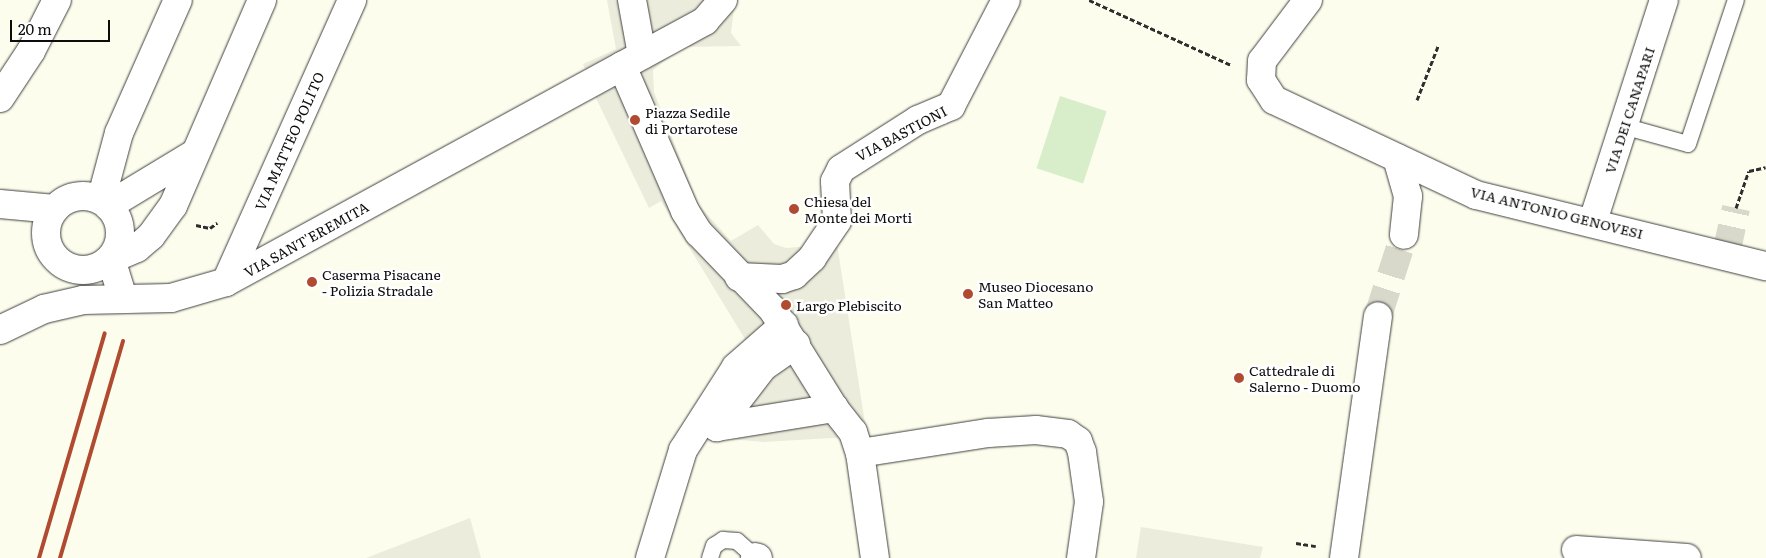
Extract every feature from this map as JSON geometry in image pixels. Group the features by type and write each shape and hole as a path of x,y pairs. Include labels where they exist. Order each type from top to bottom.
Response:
{"street":[{"path":"0,98 31,51 57,0"},
{"path":"104,203 119,133 178,0"},
{"path":"4,205 46,234 54,256 78,270 101,267 111,259 137,248 151,236 173,206 262,0"},
{"name":"VIA MATTEO POLITO","path":"226,282 352,0"},
{"path":"632,0 632,60 685,211 739,277 784,326 857,442 875,558"},
{"path":"632,60 705,21 723,0"},
{"name":"VIA BASTIONI","path":"794,275 827,240 837,221 835,181 841,169 918,120 951,106 1006,0"},
{"name":"VIA ANTONIO GENOVESI","path":"1308,0 1262,61 1261,80 1274,100 1476,194 1593,221 1766,266"},
{"name":"VIA DEI CANAPARI","path":"1593,221 1664,0"},
{"name":"VIA SANT'EREMITA","path":"0,330 44,309 83,300 171,298 226,282 632,60"},
{"path":"46,234 63,203 119,133"},
{"path":"104,203 194,154"},
{"path":"1397,158 1408,196 1404,235"},
{"path":"4,205 63,203 92,196 104,203 115,213 120,230 117,250 111,259"},
{"path":"111,259 123,298"},
{"path":"78,270 83,300"},
{"path":"739,277 770,281 794,275"},
{"path":"794,275 781,289 784,326 763,367 717,427 834,408"},
{"path":"1344,558 1378,316"},
{"path":"650,558 683,450 736,367 784,326"},
{"path":"857,442 1036,430 1068,434 1078,441 1082,452 1090,502 1081,558"},
{"path":"1576,550 1687,558"}],"lane":[{"path":"1623,126 1688,144 1736,0"},
{"path":"710,558 714,546 723,540 736,541 756,558"}],"path":[{"path":"1089,0 1234,66"},
{"path":"1417,100 1438,46"},
{"path":"1736,208 1749,171 1766,167"},
{"path":"193,216 194,224 210,228 221,214"}],"green space":[{"path":"1060,96 1107,111 1083,183 1037,168"}],"shaded area":[{"name":"Largo Plebiscito","path":"607,0 735,0 731,33 741,46 682,47 653,70 654,92 698,204 731,241 758,225 774,244 786,248 837,244 867,436 763,442 696,436 751,349 661,201 649,208 596,98 583,64 616,49"},
{"path":"470,518 481,558 366,558"},
{"path":"1141,527 1263,547 1260,558 1136,558"}],"tunnel":[{"path":"1726,254 1736,208"},
{"path":"1378,316 1404,235"}],"railway":[{"path":"39,558 105,333"},
{"path":"60,558 123,341"}],"place":[{"name":"Piazza Sedile di Portarotese","path":"635,120"},
{"name":"Chiesa del Monte dei Morti","path":"794,209"},
{"name":"Caserma Pisacane - Polizia Stradale","path":"312,282"},
{"name":"Museo Diocesano San Matteo","path":"968,294"},
{"name":"Largo Plebiscito","path":"786,305"},
{"name":"Cattedrale di Salerno - Duomo","path":"1239,378"}]}
